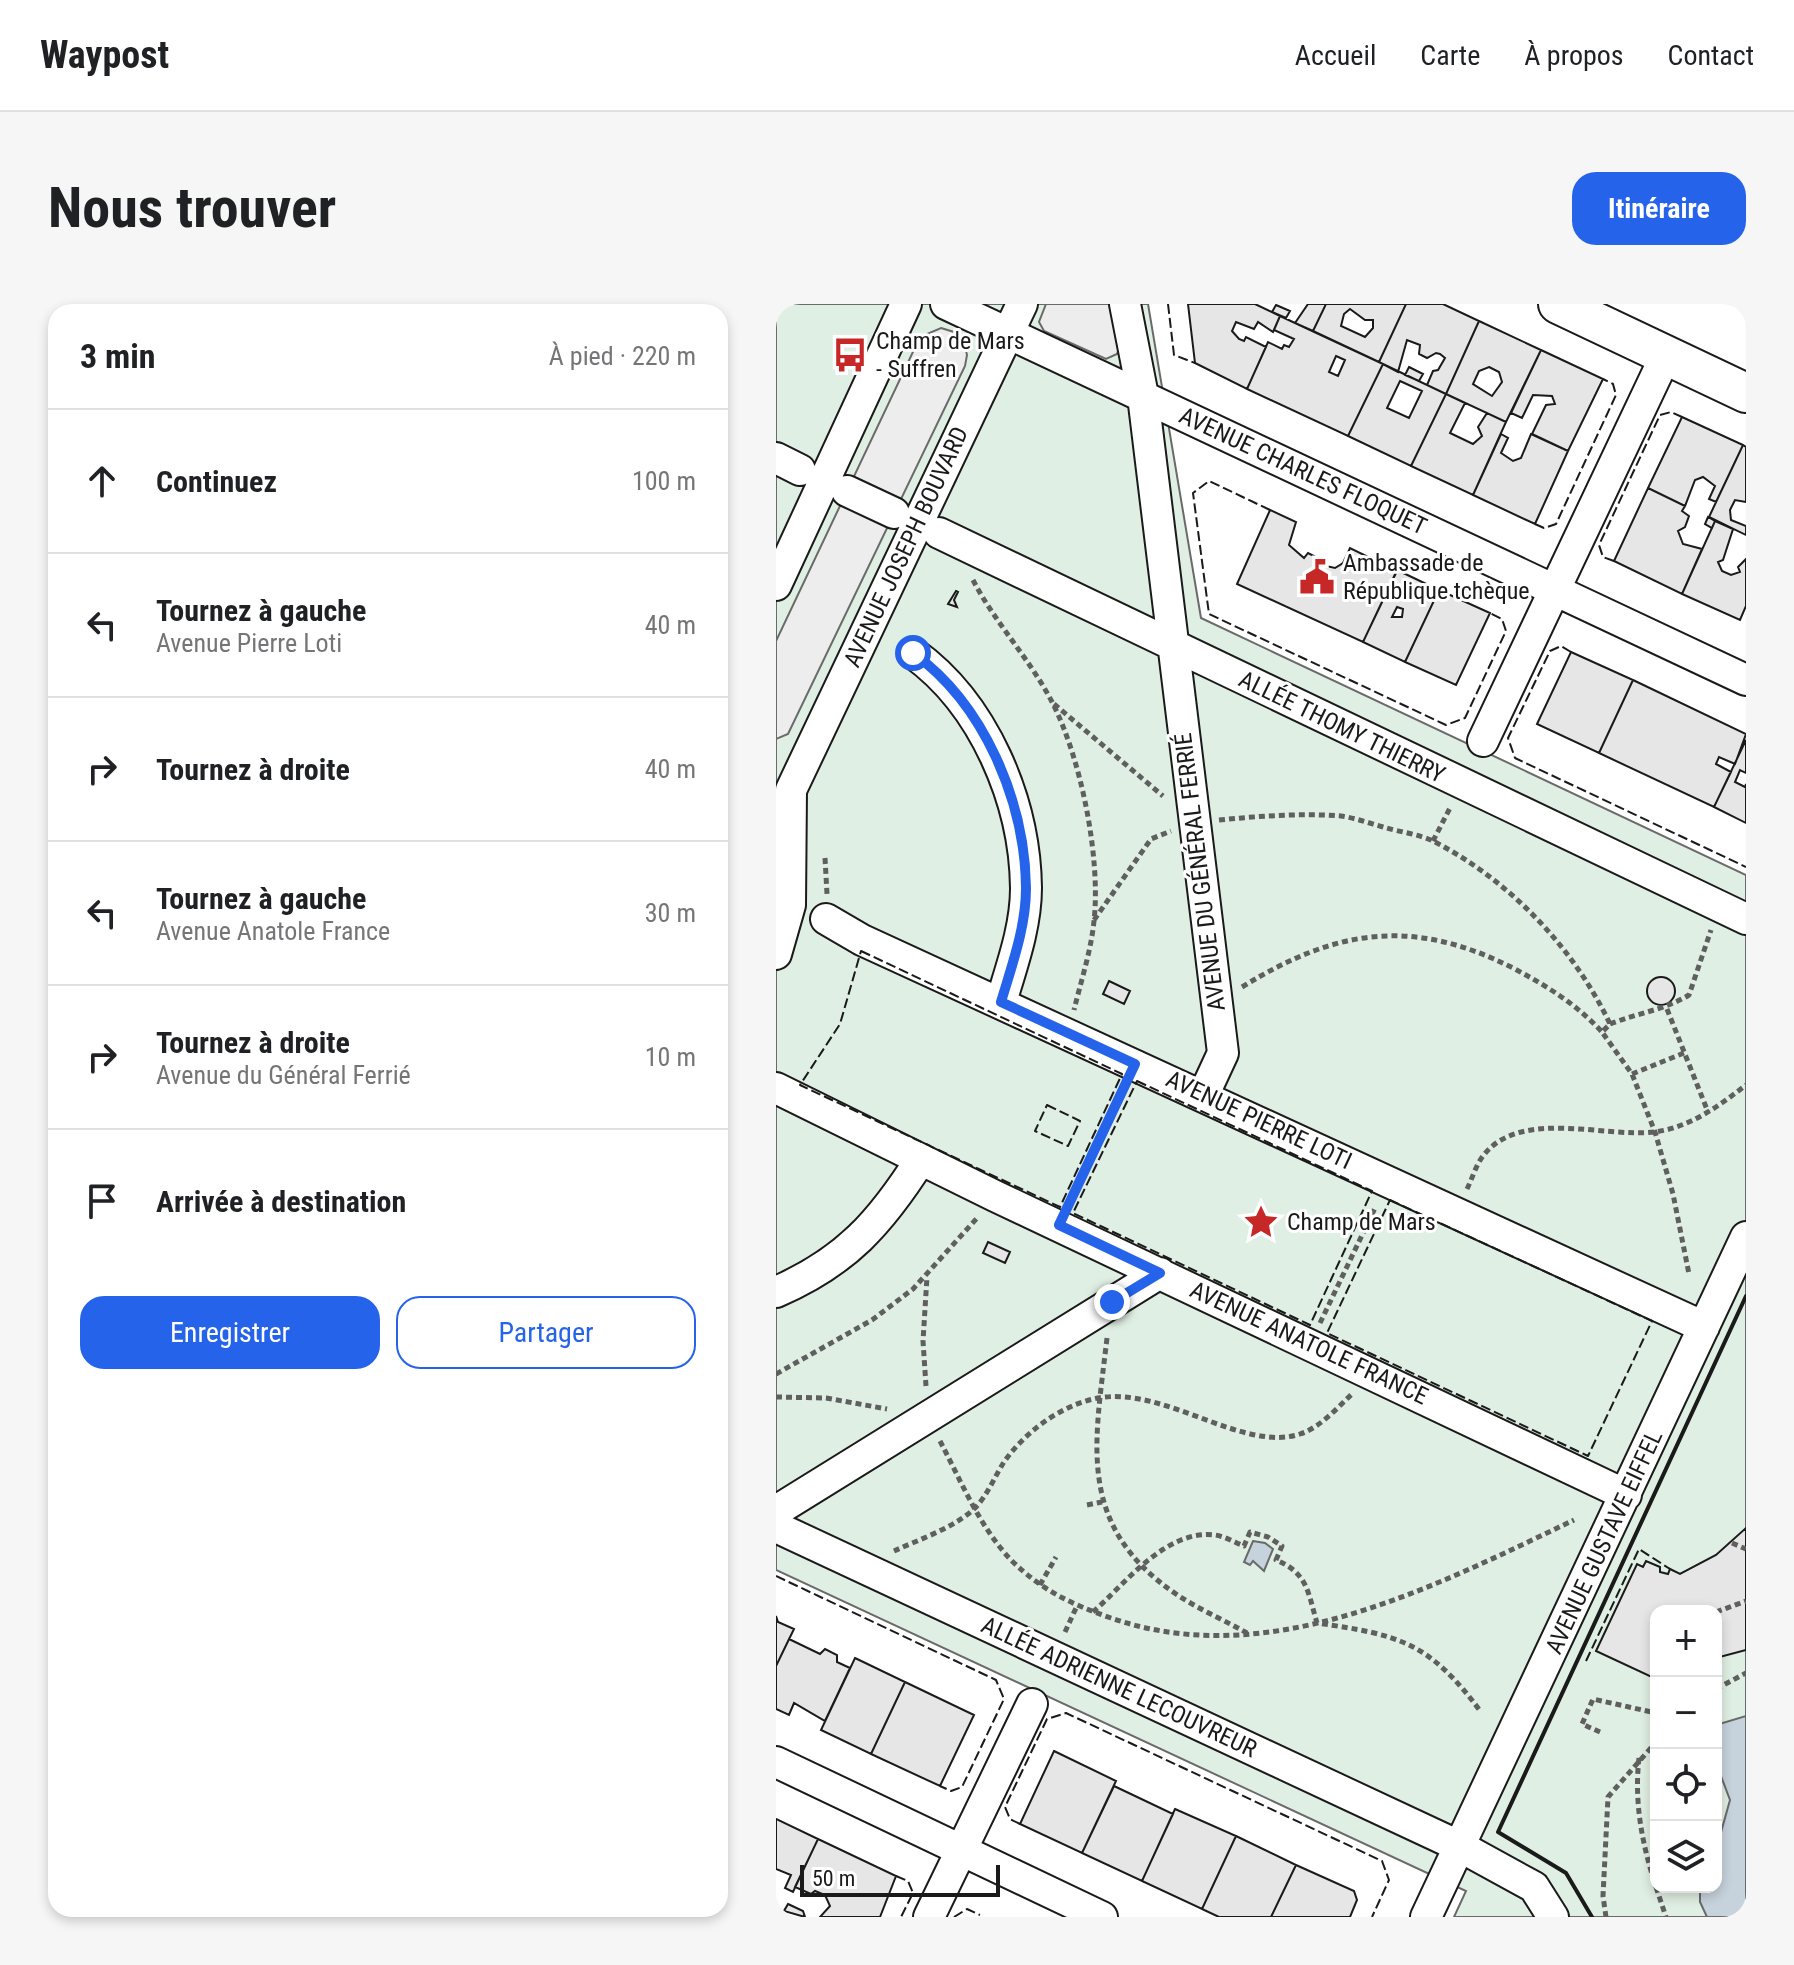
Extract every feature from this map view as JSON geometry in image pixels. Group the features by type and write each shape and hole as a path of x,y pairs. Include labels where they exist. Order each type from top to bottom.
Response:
{"main road":[{"path":"1558,304 1746,393"}],"street":[{"path":"776,585 906,304"},
{"name":"AVENUE CHARLES FLOQUET","path":"946,304 1746,680"},
{"name":"AVENUE JOSEPH BOUVARD","path":"783,786 1022,304"},
{"name":"AVENUE DU GÉNÉRAL FERRIÉ","path":"1125,304 1143,396 1223,1053 1204,1094"},
{"path":"1483,741 1666,355"},
{"path":"847,491 894,513"},
{"name":"ALLÉE THOMY THIERRY","path":"946,537 1746,919"},
{"path":"913,653 941,673 975,717 1004,780 1014,815 1026,889 1022,927 1001,1002"},
{"path":"776,954 790,905 783,786"},
{"name":"AVENUE PIERRE LOTI","path":"826,919 862,940 1204,1094 1704,1327"},
{"name":"AVENUE ANATOLE FRANCE","path":"776,1088 995,1196 1626,1495"},
{"path":"776,1292 835,1261 863,1237 888,1211 921,1159"},
{"name":"AVENUE GUSTAVE EIFFEL","path":"1426,1917 1746,1237"},
{"path":"776,1511 1160,1273"},
{"name":"ALLÉE ADRIENNE LECOUVREUR","path":"776,1527 1461,1847 1534,1887 1553,1917"},
{"path":"929,1917 1032,1704"},
{"path":"776,1762 1102,1917"}],"path":[{"path":"946,537 985,605 1052,703 1084,796 1093,852 1094,920 1069,1034"},
{"path":"1052,703 1194,822"},
{"path":"1433,841 1462,785"},
{"path":"1094,920 1151,839 1194,822 1272,815 1344,816 1433,841 1486,874 1539,920 1578,969 1610,1024"},
{"path":"825,858 826,919"},
{"path":"1602,1032 1610,1024 1647,1009 1667,1009 1689,998 1719,906"},
{"path":"1216,1003 1287,959 1333,943 1374,935 1420,936 1473,948 1553,989 1602,1032 1632,1074 1655,1132 1673,1194 1689,1274"},
{"path":"1667,1009 1708,1112"},
{"path":"1632,1074 1684,1053"},
{"path":"1059,1225 1135,1064"},
{"path":"1456,1212 1483,1156 1496,1144 1531,1129 1655,1132 1708,1112 1746,1085"},
{"path":"1310,1344 1388,1180"},
{"path":"776,1374 872,1320 927,1277 995,1196"},
{"path":"927,1277 923,1341 927,1417 975,1508 1011,1559 1040,1585 1076,1608 1183,1637 1248,1633 1317,1623 1375,1608 1451,1578 1574,1520"},
{"path":"1112,1302 1096,1441 1097,1484 1102,1502 1143,1568 1177,1595 1248,1633"},
{"path":"862,1567 932,1534 975,1508 1006,1459 1024,1438 1068,1407 1100,1398 1163,1404 1248,1434 1287,1437 1315,1427 1374,1374"},
{"path":"776,1397 826,1398 927,1417"},
{"path":"1087,1505 1102,1502"},
{"path":"1093,1612 1174,1541 1194,1535 1216,1535 1244,1546 1250,1532 1268,1537 1282,1546 1276,1560 1296,1569 1305,1583 1317,1623"},
{"path":"1732,1543 1746,1549"},
{"path":"1040,1585 1056,1557"},
{"path":"1722,1610 1746,1601"},
{"path":"1317,1623 1401,1638 1434,1658 1459,1681 1481,1712"},
{"path":"1722,1686 1746,1673"},
{"path":"1600,1732 1582,1724 1593,1699 1650,1712"},
{"path":"1606,1917 1603,1896 1608,1797 1650,1748"},
{"path":"1639,1758 1636,1785 1642,1843 1650,1868"},
{"path":"1658,1893 1666,1917"}],"green space":[{"name":"Champ de Mars","path":"776,304 1148,304 1201,618 1746,875 1746,1917 1454,1917 1466,1891 776,1570"}],"shaded area":[{"path":"1046,304 1114,304 1117,354 1106,359 1044,331 1039,322"},
{"path":"941,328 954,332 964,342 967,355 965,366 788,734 776,739 776,641 920,337"},
{"path":"1253,1541 1265,1543 1273,1549 1264,1571 1253,1561 1250,1565 1244,1562"},
{"path":"1746,1716 1746,1917 1707,1917 1700,1902 1700,1893 1722,1893 1722,1829 1730,1800 1722,1779 1722,1723"}],"building":[{"path":"1188,304 1255,304 1280,316 1273,332 1258,322 1254,329 1236,322 1232,331 1239,339 1244,341 1246,337 1266,347 1247,389 1195,363"},
{"path":"1308,304 1326,304 1313,331 1295,323"},
{"path":"1326,304 1406,304 1379,362 1313,331","holes":["1350,309 1365,320 1373,320 1373,328 1365,337 1341,326 1344,314"]},
{"path":"1406,304 1443,304 1479,321 1446,394 1427,385 1433,371 1438,370 1445,358 1440,354 1427,358 1419,354 1420,345 1407,340 1398,372 1379,362"},
{"path":"1276,305 1290,311 1286,318 1272,312"},
{"path":"1280,316 1383,364 1348,436 1247,389 1268,342 1282,349 1284,345 1289,347 1294,339 1274,330","holes":["1336,356 1345,360 1338,376 1329,372"]},
{"path":"1479,321 1541,350 1506,422 1446,394","holes":["1489,367 1499,372 1502,382 1492,396 1473,384 1479,371"]},
{"path":"1541,350 1603,379 1568,451 1532,434 1546,405 1555,404 1552,396 1533,395 1522,418 1511,413"},
{"path":"1383,364 1446,394 1411,466 1348,436","holes":["1400,381 1422,391 1409,418 1387,408"]},
{"path":"1409,367 1423,374 1419,381 1405,375"},
{"path":"1446,394 1465,403 1450,433 1473,444 1482,436 1478,427 1487,413 1506,422 1473,495 1411,466"},
{"path":"1682,417 1743,445 1716,502 1709,499 1715,486 1703,477 1695,480 1685,506 1648,488"},
{"path":"1501,434 1508,438 1501,453 1513,461 1521,458 1531,434 1568,451 1535,524 1473,495"},
{"path":"1743,445 1746,447 1746,502 1735,500 1730,510 1731,520 1746,526 1746,535 1709,517"},
{"path":"1648,488 1685,506 1682,511 1689,516 1685,527 1678,531 1683,544 1702,549 1682,594 1614,561"},
{"name":"Ambassade de République tchèque","path":"1270,510 1296,522 1289,545 1304,558 1308,553 1318,558 1317,564 1335,568 1343,563 1350,548 1397,571 1363,642 1237,584"},
{"path":"1708,517 1715,521 1712,528 1705,524"},
{"path":"1715,521 1733,529 1723,560 1718,562 1722,571 1731,575 1740,572 1738,567 1746,559 1746,606 1740,620 1682,594"},
{"path":"1397,570 1439,590 1405,662 1363,642","holes":["1397,607 1403,609 1402,617 1392,617"]},
{"path":"1439,590 1490,613 1456,685 1405,662"},
{"path":"956,591 954,600 957,607 948,604"},
{"path":"1571,652 1633,680 1599,753 1537,724"},
{"path":"1633,680 1746,734 1735,764 1719,757 1716,764 1731,772 1714,807 1599,753"},
{"path":"1746,740 1746,773 1740,770 1735,782 1745,787 1746,784 1746,823 1714,807"},
{"path":"1661,977 1671,981 1675,991 1671,1001 1661,1005 1651,1001 1647,991 1651,981"},
{"path":"1109,981 1130,991 1124,1004 1103,994"},
{"path":"988,1242 1010,1252 1005,1263 983,1253"},
{"path":"1746,1528 1746,1650 1722,1656 1722,1605 1650,1605 1650,1676 1596,1651 1637,1564 1643,1567 1646,1561 1660,1567 1660,1572 1668,1574 1670,1569 1680,1574 1716,1555"},
{"path":"776,1616 778,1622 794,1629 776,1666"},
{"path":"789,1639 820,1654 825,1649 837,1655 837,1662 850,1668 825,1721 794,1703 789,1715 776,1709 776,1666"},
{"path":"855,1658 905,1682 871,1754 821,1730"},
{"path":"905,1682 974,1715 940,1786 871,1754"},
{"path":"1054,1751 1116,1781 1082,1853 1020,1824"},
{"path":"1114,1786 1173,1814 1142,1881 1082,1853"},
{"path":"1175,1809 1236,1836 1202,1909 1142,1881"},
{"path":"776,1819 818,1839 793,1892 785,1888 791,1875 776,1869"},
{"path":"1236,1836 1296,1865 1271,1917 1219,1917 1202,1909"},
{"path":"818,1839 896,1876 880,1917 820,1917 830,1906 825,1895 815,1891 811,1894 795,1887"},
{"path":"1296,1865 1354,1891 1357,1900 1350,1917 1271,1917"},
{"path":"788,1904 803,1911 805,1917 784,1911"}],"fence":[{"path":"1168,304 1174,355 1195,363"},
{"path":"1535,524 1544,528 1556,524 1616,395 1613,384 1603,379"},
{"path":"1614,561 1603,557 1599,545 1660,415 1671,412 1682,417"},
{"path":"1270,510 1209,481 1193,493 1209,614 1446,725 1465,718 1506,631 1502,619 1490,613"},
{"path":"1571,652 1561,646 1550,651 1508,738 1515,758 1746,867"},
{"path":"861,951 1122,1074 1060,1207 800,1085 840,1024 861,951"},
{"path":"1137,1081 1372,1191 1310,1325 1073,1213 1137,1081"},
{"path":"1047,1105 1080,1121 1068,1146 1035,1131 1047,1105"},
{"path":"1390,1200 1652,1321 1588,1456 1327,1333 1390,1200"},
{"path":"1586,1661 1639,1549 1670,1569"},
{"path":"776,1576 996,1680 1004,1699 962,1787 951,1791 940,1786"},
{"path":"1020,1824 1010,1819 1005,1807 1047,1719 1066,1713 1382,1861 1389,1880 1372,1917"},
{"path":"896,1876 908,1881 913,1893 901,1917"},
{"path":"954,1917 967,1909 980,1915"}],"wall":[{"path":"1592,1917 1566,1873 1498,1832 1746,1296"}],"place":[{"name":"Champ de Mars - Suffren","path":"850,355"},
{"name":"Ambassade de République tchèque","path":"1317,577"},
{"name":"Champ de Mars","path":"1261,1222"}],"route":[{"path":"913,653 941,673 959,692 975,717 1004,780 1014,815 1023,852 1026,889 1022,927 1001,1002 1135,1064 1059,1225 1160,1273 1112,1302"}]}
